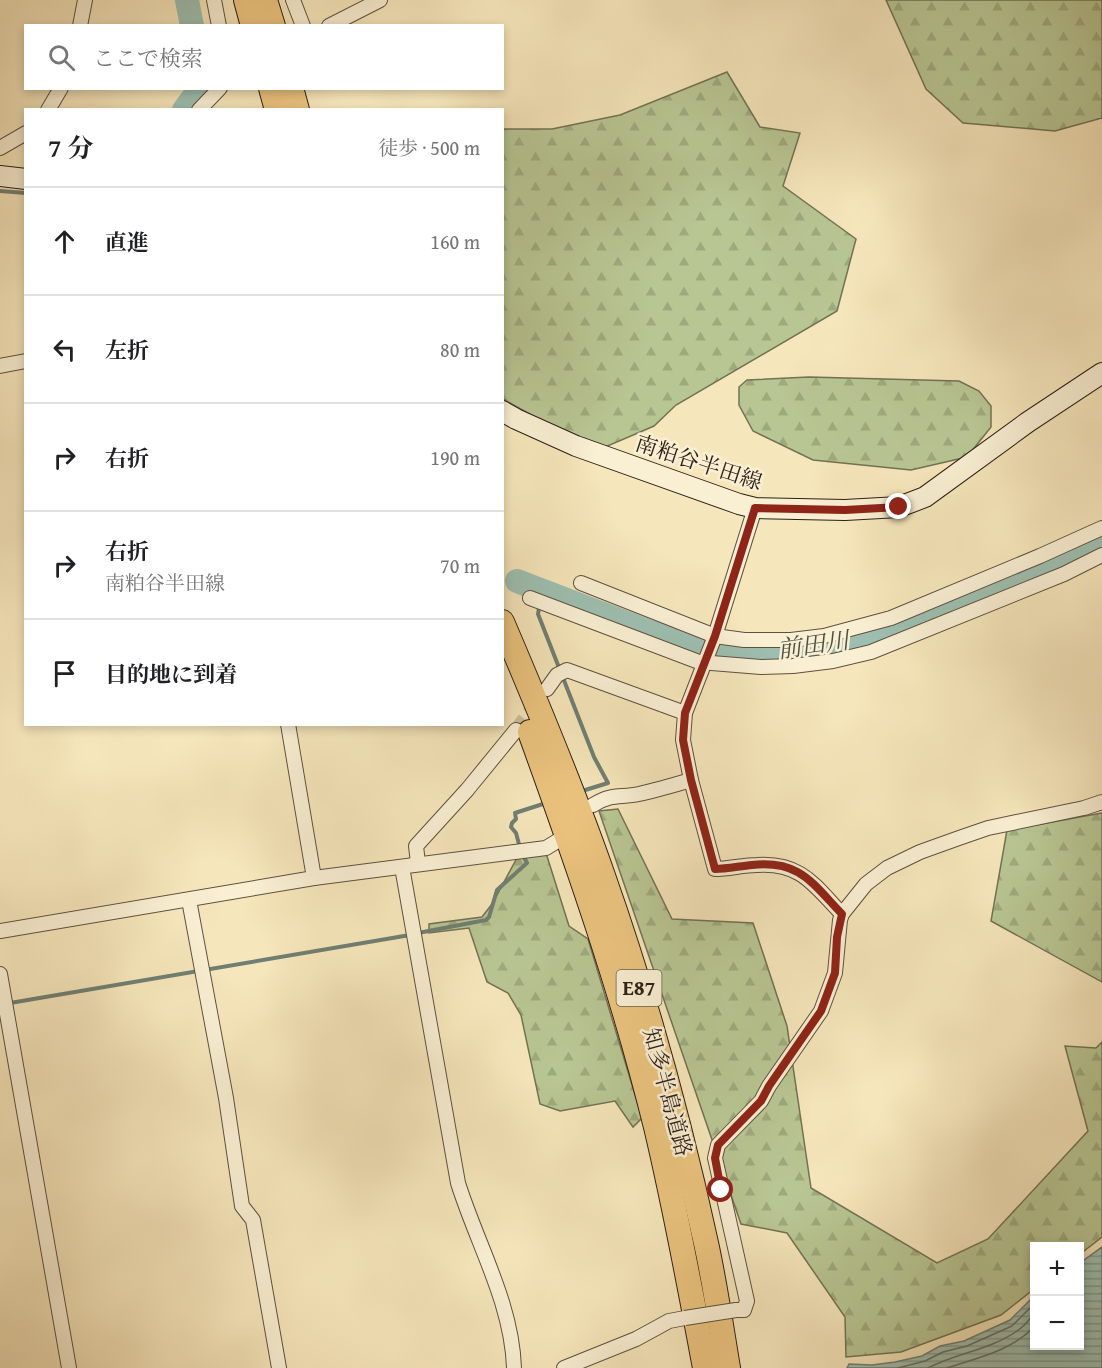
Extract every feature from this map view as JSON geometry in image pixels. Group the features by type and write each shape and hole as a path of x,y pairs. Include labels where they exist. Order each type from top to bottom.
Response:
{"highway":[{"path":"246,0 252,24"},
{"path":"265,0 272,24"},
{"path":"272,90 276,108"},
{"path":"292,90 296,108"},
{"name":"知多半島道路","path":"504,627 603,875 646,1008 677,1119 706,1244 728,1368"},
{"name":"知多半島道路","path":"504,665 584,881 656,1125 684,1252 705,1368"}],"main road":[{"path":"0,176 24,179"},
{"name":"南粕谷半田線","path":"504,412 576,446 755,508 899,507 925,497 1035,416 1102,373"}],"street":[{"path":"80,24 85,0"},
{"path":"214,0 219,24"},
{"path":"293,0 302,24"},
{"path":"333,24 380,0"},
{"path":"49,108 60,90"},
{"path":"201,108 218,90"},
{"path":"0,148 24,134"},
{"path":"0,366 24,361"},
{"path":"755,508 715,636 685,713 683,740 691,780 715,869 764,864 796,870 809,879 842,914"},
{"path":"581,583 715,636 744,640 780,640 824,636 902,614 1102,528"},
{"path":"530,598 699,662 761,667 793,666 833,661 871,652 1064,574 1102,555"},
{"path":"547,689 557,675 567,670 685,713"},
{"path":"288,726 314,878"},
{"path":"418,863 416,846 467,790 516,730"},
{"path":"593,805 604,798 636,795 691,780"},
{"path":"564,1368 636,1339 669,1322 744,1310 747,1301 724,1206 715,1153 718,1145 761,1101 821,1011 835,973 837,937 842,914 866,884 887,868 920,852 988,828 1084,808 1102,802"},
{"path":"0,931 314,878 546,848 559,840"},
{"path":"402,867 458,1183 508,1320 514,1368"},
{"path":"189,900 226,1098 242,1206 253,1220 279,1368"},
{"path":"0,974 69,1368"}],"green space":[{"path":"886,0 1102,0 1102,118 1055,131 963,123 926,89"},
{"path":"727,72 760,127 800,133 783,186 856,239 837,311 676,405 654,426 603,448 535,417 504,400 504,129 552,129 620,115"},
{"path":"809,377 959,381 979,391 991,406 991,427 967,457 911,470 813,460 753,431 739,405 739,387 747,380"},
{"path":"618,809 672,919 753,923 787,1026 811,1188 937,1263 988,1239 1088,1131 1065,1046 1096,1048 1102,1042 1102,1237 1084,1251 1084,1242 1030,1242 1030,1292 1001,1315 901,1352 846,1357 845,1317 787,1233 741,1224 599,811"},
{"path":"1102,813 1102,982 991,921 1007,830"},
{"path":"546,853 569,926 588,939 642,1118 633,1127 615,1101 560,1111 540,1104 521,1015 508,993 487,982 469,928 429,933 429,924 482,917 492,904 517,858"}],"water":[{"path":"1102,1247 1102,1368 847,1368 849,1364 872,1365 922,1356 940,1346 964,1341 1010,1320 1030,1300 1030,1350 1084,1350 1084,1260"}],"waterway":[{"path":"187,0 192,24"},
{"path":"185,108 199,90"},
{"path":"0,191 24,193"},
{"name":"前田川","path":"517,581 691,645 749,654 783,654 817,650 881,633 1102,540"},
{"path":"539,608 538,614 594,757 608,783 582,791"},
{"path":"520,848 516,833 511,827 516,819 515,813 546,803"},
{"path":"418,933 486,920 497,890 527,863 523,855"},
{"path":"10,1003 410,935"}],"tunnel":[{"path":"516,730 538,701"}],"route":[{"path":"721,1190 715,1158 718,1145 761,1101 821,1011 835,973 837,937 842,914 809,879 796,870 764,864 715,869 691,780 683,740 685,713 715,636 755,508 845,510 899,507"}]}
